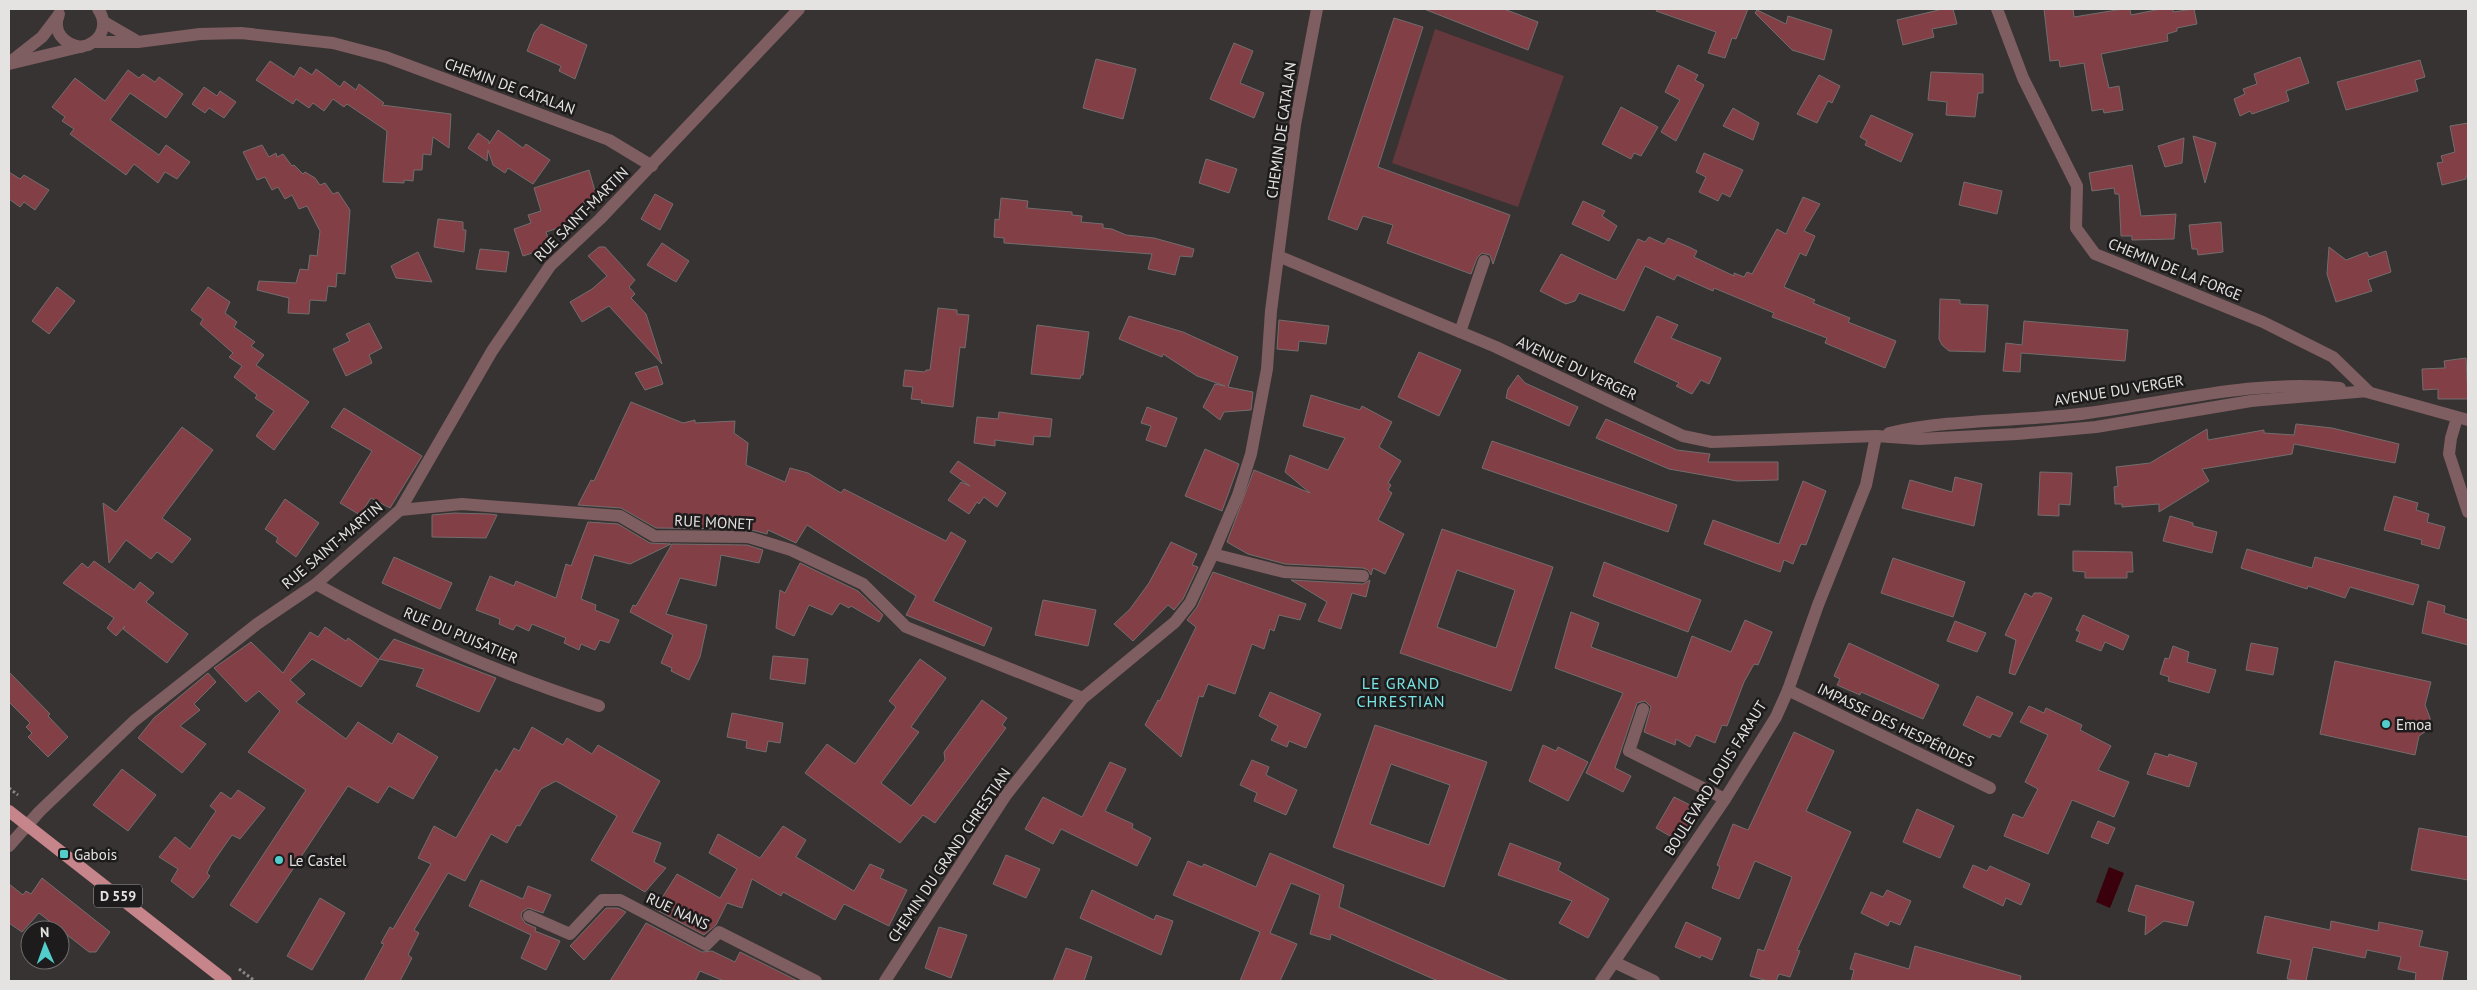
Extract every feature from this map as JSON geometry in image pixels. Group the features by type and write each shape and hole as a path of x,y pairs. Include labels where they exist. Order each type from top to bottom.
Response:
{"main road":[{"name":"D 559","path":"9,811 226,981"}],"street":[{"path":"9,63 81,47 94,42 103,30 104,22 98,9"},
{"path":"652,166 799,9"},
{"name":"CHEMIN DE CATALAN","path":"1278,256 1295,125 1317,9"},
{"name":"CHEMIN DE LA FORGE","path":"1997,9 2023,78 2077,186 2076,228 2095,254 2263,322 2315,348 2332,357 2368,391"},
{"path":"59,12 56,24 61,38 73,46 81,47"},
{"path":"9,63 42,37 59,12"},
{"path":"104,22 138,42"},
{"name":"CHEMIN DE CATALAN","path":"94,42 138,42 200,34 241,33 333,43 386,57 609,140 652,166"},
{"name":"RUE SAINT-MARTIN","path":"9,846 26,824 134,721 257,624 316,584 400,510 492,351 550,266 652,166"},
{"name":"CHEMIN DU GRAND CHRESTIAN","path":"885,981 1006,794 1083,698 1175,622 1190,603 1238,495 1251,454 1267,369 1278,256"},
{"name":"AVENUE DU VERGER","path":"1278,256 1460,332 1683,436 1712,442 1876,436 1918,439 2096,427 2251,401 2368,391 2463,419"},
{"path":"1460,332 1484,261"},
{"path":"2463,419 2451,438 2449,454 2468,512"},
{"name":"BOULEVARD LOUIS FARAUT","path":"1601,981 1724,799 1776,717 1866,485 1876,436"},
{"name":"RUE MONET","path":"400,510 462,504 620,516 654,536 748,537 791,550 864,584 906,627 1083,698"},
{"path":"1212,554 1284,572 1364,576"},
{"name":"RUE DU PUISATIER","path":"316,584 387,622 516,676 599,706"},
{"name":"IMPASSE DES HESPÉRIDES","path":"1788,690 1990,788"},
{"path":"1643,709 1629,751 1724,799"},
{"name":"RUE NANS","path":"529,916 570,934 602,900 620,900 706,944 719,932 816,981"},
{"path":"1614,962 1654,981"}],"shaded area":[{"path":"1435,29 1564,76 1518,207 1392,163"},
{"path":"2109,867 2124,873 2110,908 2096,902"}],"building":[{"path":"1424,9 1504,9 1538,22 1528,50"},
{"path":"1657,9 1748,9 1736,39 1732,38 1725,58 1708,53 1716,32 1656,11"},
{"path":"1943,9 1953,9 1957,24 1932,29 1934,37 1903,45 1897,20"},
{"path":"2044,9 2073,9 2074,17 2123,9 2130,9 2131,15 2161,9 2173,9 2173,12 2194,9 2197,24 2177,28 2177,31 2167,34 2168,41 2101,54 2109,88 2119,86 2123,110 2104,113 2103,109 2092,111 2084,63 2060,67 2059,60 2050,61"},
{"path":"1757,10 1786,24 1788,16 1832,30 1824,60 1792,50 1755,13"},
{"path":"1394,18 1423,27 1378,167 1510,215 1493,264 1490,255 1482,253 1477,258 1471,274 1387,243 1393,225 1363,216 1357,230 1328,219"},
{"path":"541,24 587,45 575,79 559,71 561,66 527,51 534,33"},
{"path":"1234,43 1253,51 1240,83 1264,93 1254,118 1210,99"},
{"path":"2300,57 2309,83 2286,91 2289,101 2252,114 2250,111 2240,116 2234,99 2245,94 2243,89 2257,84 2254,74"},
{"path":"1096,59 1136,69 1123,119 1083,108"},
{"path":"2420,60 2425,77 2415,80 2418,91 2346,110 2337,82"},
{"path":"270,61 294,77 300,67 312,75 316,69 340,87 344,81 356,90 359,84 384,103 382,105 451,114 449,148 433,137 431,155 423,154 422,170 414,170 413,181 404,180 404,183 383,182 387,131 347,104 344,107 333,99 324,111 313,103 309,108 296,99 293,104 256,80"},
{"path":"1678,65 1698,75 1695,80 1704,85 1676,141 1661,132 1680,100 1665,92"},
{"path":"128,70 139,78 143,74 155,82 159,77 183,94 166,118 130,93 110,120 159,155 166,145 190,162 177,179 165,172 158,183 134,164 126,175 70,134 74,129 62,121 65,117 52,107 75,78 105,101"},
{"path":"1931,72 1983,74 1983,93 1978,93 1975,117 1946,115 1947,102 1928,100"},
{"path":"1819,75 1840,86 1832,103 1828,101 1817,123 1797,114"},
{"path":"204,87 217,96 220,91 236,102 224,118 209,108 205,113 192,104"},
{"path":"1621,107 1658,127 1641,156 1634,153 1631,159 1602,144"},
{"path":"1733,108 1759,123 1753,140 1723,126"},
{"path":"1871,115 1913,134 1901,162 1865,145 1867,141 1860,137"},
{"path":"2468,123 2468,176 2466,176 2466,179 2442,185 2437,163 2443,162 2441,156 2455,152 2450,126"},
{"path":"498,130 523,148 526,144 550,160 533,184 508,168 505,173 493,165 488,150 487,161 468,148 478,133 489,141 489,144"},
{"path":"2193,136 2216,143 2205,183"},
{"path":"2184,138 2182,163 2165,167 2158,146"},
{"path":"262,145 269,157 276,153 277,157 283,154 292,166 294,165 303,174 305,172 315,178 320,185 325,183 333,194 338,192 350,210 345,274 337,273 336,287 328,286 326,301 310,300 309,314 288,313 289,298 257,290 259,281 296,283 300,269 308,270 310,255 317,256 320,231 307,206 299,209 292,195 285,199 278,187 272,190 265,177 257,180 243,152"},
{"path":"1704,153 1743,170 1730,197 1722,193 1718,201 1699,192 1706,177 1696,172"},
{"path":"1206,159 1237,169 1229,193 1199,183"},
{"path":"2132,165 2141,216 2176,214 2174,239 2132,240 2132,236 2121,236 2119,194 2115,194 2114,188 2092,191 2089,173"},
{"path":"589,170 597,198 584,202 586,210 572,215 574,223 546,232 551,247 523,256 514,229 531,223 528,215 541,211 534,188"},
{"path":"9,172 20,179 24,175 49,190 35,210 24,202 20,207 9,199"},
{"path":"1964,182 2002,191 1997,214 1959,205"},
{"path":"655,194 673,204 660,230 641,219"},
{"path":"1803,197 1820,204 1804,231 1815,236 1806,256 1800,253 1784,287 1815,300 1813,303 1850,318 1848,322 1896,341 1885,368 1825,343 1827,338 1772,317 1774,313 1714,288 1713,291 1677,275 1674,280 1645,266 1624,311 1579,293 1575,301 1566,304 1540,291 1561,254 1616,280 1638,239 1645,242 1649,237 1664,244 1668,238 1697,251 1694,257 1734,276 1734,273 1744,277 1747,272 1752,274 1777,229 1786,234"},
{"path":"1001,198 1028,201 1027,208 1072,212 1072,215 1082,216 1081,222 1103,224 1103,228 1112,229 1126,235 1154,238 1194,249 1192,257 1180,256 1175,275 1148,269 1152,254 1004,243 1004,238 994,237 995,219 999,220"},
{"path":"1583,201 1605,211 1602,216 1617,226 1609,241 1572,224"},
{"path":"438,219 463,222 463,230 466,230 464,252 434,247"},
{"path":"2221,222 2223,252 2198,255 2197,249 2192,249 2189,225"},
{"path":"662,243 689,261 676,282 647,265"},
{"path":"599,247 605,247 635,280 629,287 635,294 631,298 646,314 662,364 609,306 582,322 570,302 592,289 607,276 588,256"},
{"path":"2329,247 2346,260 2367,252 2369,257 2386,251 2391,272 2368,280 2372,291 2336,302 2327,274"},
{"path":"480,249 509,252 506,272 476,269"},
{"path":"418,252 432,282 396,278 391,266"},
{"path":"57,287 75,301 49,334 32,321"},
{"path":"208,287 230,302 225,313 237,322 234,327 255,342 251,346 264,355 256,365 309,402 274,450 256,436 274,411 255,398 257,395 234,377 242,366 229,357 233,353 200,324 203,319 191,310"},
{"path":"1940,299 1960,300 1960,304 1988,305 1985,352 1949,351 1942,345 1939,339"},
{"path":"938,308 957,310 957,314 969,315 965,348 960,347 953,407 921,403 922,400 911,399 913,387 903,386 905,370 925,372 930,370"},
{"path":"1129,316 1183,332 1238,357 1228,387 1253,392 1251,410 1224,412 1220,420 1203,407 1215,384 1225,386 1197,376 1163,354 1162,357 1119,339"},
{"path":"1657,316 1678,325 1671,338 1721,358 1709,384 1701,380 1692,394 1676,386 1679,383 1634,362"},
{"path":"1279,320 1329,326 1326,344 1299,341 1298,351 1277,349"},
{"path":"2024,321 2128,330 2125,361 2021,353 2020,372 2003,371 2006,343 2022,345"},
{"path":"369,323 382,348 369,355 372,363 346,376 333,349 350,341 346,334"},
{"path":"1037,325 1089,332 1083,375 1081,375 1080,379 1031,374"},
{"path":"1419,352 1461,370 1439,416 1398,397"},
{"path":"2466,358 2468,399 2438,399 2438,389 2423,390 2422,369 2445,368 2444,361"},
{"path":"657,366 663,384 645,390 635,373"},
{"path":"1518,375 1525,383 1578,407 1569,426 1506,398 1508,389"},
{"path":"1311,395 1360,410 1362,406 1392,422 1379,447 1401,461 1388,483 1391,485 1388,490 1392,493 1378,520 1404,534 1385,574 1373,568 1371,575 1368,570 1363,568 1285,564 1248,554 1227,542 1254,470 1310,493 1285,472 1290,455 1328,470 1345,438 1303,426"},
{"path":"631,402 683,423 695,420 695,423 735,421 734,433 748,443 746,465 785,482 790,468 808,473 841,493 844,489 946,541 951,532 966,541 933,601 992,628 984,646 906,615 916,596 807,525 796,543 768,530 767,534 748,529 656,528 621,508 578,505 591,480 594,481"},
{"path":"1147,407 1177,418 1166,447 1146,440 1151,426 1141,423"},
{"path":"344,408 422,456 390,508 371,498 360,515 340,503 372,451 331,427"},
{"path":"999,412 1052,419 1050,437 1034,436 1033,445 995,440 995,446 974,443 977,417 998,419"},
{"path":"1606,419 1677,450 1710,454 1708,462 1778,462 1778,480 1737,481 1669,469 1596,438"},
{"path":"2296,424 2332,428 2399,444 2395,463 2294,444 2292,454 2202,469 2209,481 2159,512 2159,504 2122,507 2122,504 2115,504 2114,487 2118,486 2116,467 2150,463 2207,429 2208,440 2264,430 2264,433 2294,435"},
{"path":"182,427 213,450 162,518 191,539 172,563 157,552 151,559 126,540 109,563 103,503 116,512"},
{"path":"1492,441 1677,505 1668,532 1482,468"},
{"path":"1205,449 1239,464 1222,511 1185,496"},
{"path":"958,461 1006,493 997,507 984,497 979,504 977,502 969,514 948,500 961,482 970,486 950,472"},
{"path":"2040,472 2072,473 2070,505 2059,504 2059,516 2038,515"},
{"path":"1955,477 1982,484 1974,526 1902,508 1910,480 1952,492"},
{"path":"1803,481 1826,491 1806,545 1801,544 1793,564 1784,560 1780,572 1704,544 1713,520 1779,544"},
{"path":"2394,496 2418,503 2416,510 2429,514 2427,522 2445,527 2439,549 2421,544 2422,540 2384,530"},
{"path":"285,499 319,523 296,557 276,542 278,538 265,529"},
{"path":"454,513 497,515 486,538 432,537 432,515"},
{"path":"2170,516 2193,523 2193,526 2217,532 2212,553 2163,541"},
{"path":"588,522 618,524 650,543 671,544 630,564 594,555 581,599 596,605 595,610 619,620 609,643 600,640 595,650 581,644 579,650 564,643 566,638 532,624 529,631 516,625 513,630 499,624 500,619 476,610 490,576 514,586 516,581 556,598 566,564 571,566"},
{"path":"1442,529 1553,567 1511,691 1400,653","holes":["1457,570 1515,590 1496,648 1437,627"]},
{"path":"1171,542 1197,554 1192,565 1198,567 1183,599 1174,610 1168,605 1133,641 1114,624 1130,609 1149,583"},
{"path":"672,544 747,545 763,550 759,563 721,555 716,586 680,578 666,614 707,625 700,657 689,680 671,671 672,668 661,663 673,635 630,612 633,605 636,606"},
{"path":"2247,549 2312,568 2315,557 2419,585 2413,605 2350,587 2345,598 2308,586 2307,589 2241,568"},
{"path":"2073,551 2132,552 2133,572 2127,572 2127,578 2085,578 2085,572 2073,571"},
{"path":"394,557 452,583 440,609 382,583"},
{"path":"1893,558 1965,582 1953,617 1881,593"},
{"path":"94,561 134,590 140,582 154,593 146,602 188,634 167,663 123,629 125,626 116,636 107,628 114,618 63,583 82,563 88,568"},
{"path":"1604,562 1701,600 1688,632 1593,596"},
{"path":"800,563 858,591 883,615 879,622 851,606 849,608 840,603 832,615 809,605 794,636 776,628 780,590 785,593"},
{"path":"1213,572 1306,604 1300,620 1279,615 1274,631 1270,629 1264,649 1252,644 1235,694 1208,684 1203,697 1199,696 1181,757 1145,725 1158,700 1160,701 1196,627 1187,620 1197,607"},
{"path":"1291,580 1363,584 1370,580 1366,597 1352,593 1341,629 1318,621 1327,602"},
{"path":"2025,593 2032,597 2034,593 2041,593 2052,598 2015,675 2009,673 2016,640 2005,635"},
{"path":"1043,600 1096,610 1088,646 1035,635"},
{"path":"2428,601 2445,606 2444,613 2468,620 2468,645 2422,633"},
{"path":"1571,612 1599,623 1591,647 1677,678 1692,636 1731,652 1745,620 1772,632 1758,665 1754,664 1744,682 1727,726 1722,725 1715,743 1696,735 1690,747 1676,739 1675,745 1644,732 1651,707 1645,701 1637,703 1615,768 1631,776 1623,792 1586,773 1623,693 1555,668"},
{"path":"2083,615 2129,636 2123,650 2105,642 2101,651 2076,641 2080,632 2076,630"},
{"path":"1955,621 1986,633 1977,652 1947,641"},
{"path":"325,627 346,641 348,638 379,660 361,687 312,659 290,680 305,694 296,702 346,739 358,722 392,744 398,733 438,757 413,799 389,786 378,803 348,786 257,923 230,905 306,790 248,752 280,711 259,691 246,702 214,668 251,642 283,673 310,632 318,637"},
{"path":"394,639 496,678 479,712 416,686 424,669 379,659"},
{"path":"1849,643 1939,685 1923,719 1861,692 1860,695 1837,685 1840,679 1834,676"},
{"path":"2251,643 2278,648 2273,675 2246,670"},
{"path":"2173,646 2189,652 2187,662 2216,670 2209,693 2168,681 2169,677 2160,674 2165,658 2169,659"},
{"path":"773,656 808,659 805,684 770,679"},
{"path":"920,659 946,678 911,727 919,732 881,783 911,806 945,760 944,752 982,700 1007,718 1002,725 1006,728 935,823 923,815 900,843 805,773 827,744 855,764 896,707 889,701"},
{"path":"2335,661 2431,682 2425,705 2430,718 2430,728 2419,736 2415,755 2320,734"},
{"path":"9,672 50,714 48,716 68,737 48,757 28,737 32,733 26,727 30,723 9,702"},
{"path":"208,673 216,682 194,704 200,710 180,726 206,744 182,773 138,738 154,718"},
{"path":"1270,692 1321,714 1306,748 1289,741 1287,747 1271,740 1278,726 1259,716"},
{"path":"1977,696 2013,713 2000,737 1992,734 1990,738 1963,725"},
{"path":"2029,706 2044,713 2046,708 2082,725 2080,730 2111,746 2098,770 2129,782 2114,817 2072,800 2048,854 2004,836 2013,814 2023,818 2038,789 2025,782 2048,735 2020,722"},
{"path":"732,713 783,723 780,743 768,741 766,752 746,748 747,741 727,737"},
{"path":"1375,725 1487,762 1444,887 1333,847","holes":["1391,764 1450,785 1429,845 1370,824"]},
{"path":"532,727 563,745 567,738 592,754 598,745 660,781 632,832 661,843 654,862 666,868 645,892 591,860 617,816 556,781 541,789 520,826 517,825 507,843 491,834 465,881 448,873 414,930 419,933 408,955 412,958 400,981 364,981 384,944 381,943 390,927 393,929 431,864 418,858 434,826 456,838 496,769 500,772 514,748 519,751"},
{"path":"1794,732 1834,751 1806,811 1851,832 1797,950 1800,951 1790,977 1779,974 1776,981 1768,981 1750,976 1758,949 1764,951 1792,877 1755,861 1739,899 1712,888 1720,867 1717,865 1733,824 1748,830"},
{"path":"1543,745 1556,751 1558,747 1588,762 1568,801 1529,781"},
{"path":"2155,753 2168,757 2169,754 2197,763 2189,787 2147,774"},
{"path":"1252,760 1269,767 1266,775 1297,790 1286,815 1254,801 1257,793 1240,785"},
{"path":"1110,762 1126,769 1105,811 1133,824 1132,828 1151,838 1137,866 1061,829 1053,844 1025,829 1043,797 1082,817"},
{"path":"122,769 156,795 128,831 93,805"},
{"path":"238,790 265,808 240,839 232,835 211,865 207,873 210,876 193,898 171,881 178,869 159,857 175,837 190,849 216,811 210,806 221,792 231,799"},
{"path":"1674,797 1690,805 1687,812 1697,817 1682,843 1656,828"},
{"path":"1917,809 1954,826 1940,858 1903,842"},
{"path":"2098,821 2115,828 2108,844 2091,837"},
{"path":"783,826 806,840 796,857 854,891 870,864 884,870 880,878 907,890 889,926 844,904 835,920 783,892 781,896 752,879 742,908 727,903 716,925 704,935 655,909 675,910 660,901 677,874 720,898 737,869 709,853 718,834 760,858"},
{"path":"2419,828 2468,837 2468,880 2411,870"},
{"path":"1510,843 1561,863 1558,870 1609,899 1588,938 1559,923 1572,901 1498,875"},
{"path":"1270,853 1344,885 1339,907 1509,981 1438,981 1331,934 1330,940 1310,934 1320,895 1291,883 1270,933 1297,944 1280,981 1240,981 1260,932 1173,895 1188,861 1202,867 1204,864 1256,887"},
{"path":"1006,855 1040,869 1026,898 993,884"},
{"path":"1973,865 1987,871 1990,866 2030,884 2021,905 2006,898 2003,906 1963,887"},
{"path":"42,878 110,932 96,952 89,952 70,937 70,920 48,920 39,913 33,920 20,920 20,931 9,923 9,884 23,895 26,891 31,894"},
{"path":"481,880 523,899 528,886 551,895 543,913 528,908 522,912 521,916 525,923 536,928 535,931 560,941 546,970 521,958 531,935 469,906"},
{"path":"2136,885 2194,902 2187,926 2164,921 2145,935 2146,916 2128,911"},
{"path":"1092,890 1154,920 1156,915 1173,921 1161,955 1080,918"},
{"path":"1887,890 1911,901 1900,925 1890,921 1888,926 1861,913 1871,892 1883,897"},
{"path":"320,898 345,913 312,970 287,956"},
{"path":"606,908 618,908 626,912 584,960 570,946"},
{"path":"2265,916 2330,930 2331,921 2378,931 2379,922 2423,931 2419,946 2448,952 2442,981 2415,981 2416,973 2398,969 2401,957 2367,950 2365,958 2313,947 2306,981 2287,979 2291,960 2257,953"},
{"path":"1686,922 1721,938 1712,960 1701,955 1700,958 1675,947"},
{"path":"646,923 702,952 712,951 735,962 740,952 798,981 724,981 700,971 695,981 610,981"},
{"path":"939,927 967,935 951,978 925,968"},
{"path":"1915,946 2021,976 2020,981 1851,981 1854,970 1850,969 1855,953 1909,969"},
{"path":"1066,948 1092,957 1084,981 1053,981"}],"place":[{"name":"Emoa","path":"2386,724"},
{"name":"Gabois","path":"64,854"},
{"name":"Le Castel","path":"279,860"}],"district":[{"name":"LE GRAND CHRESTIAN","path":"1401,692"}]}
